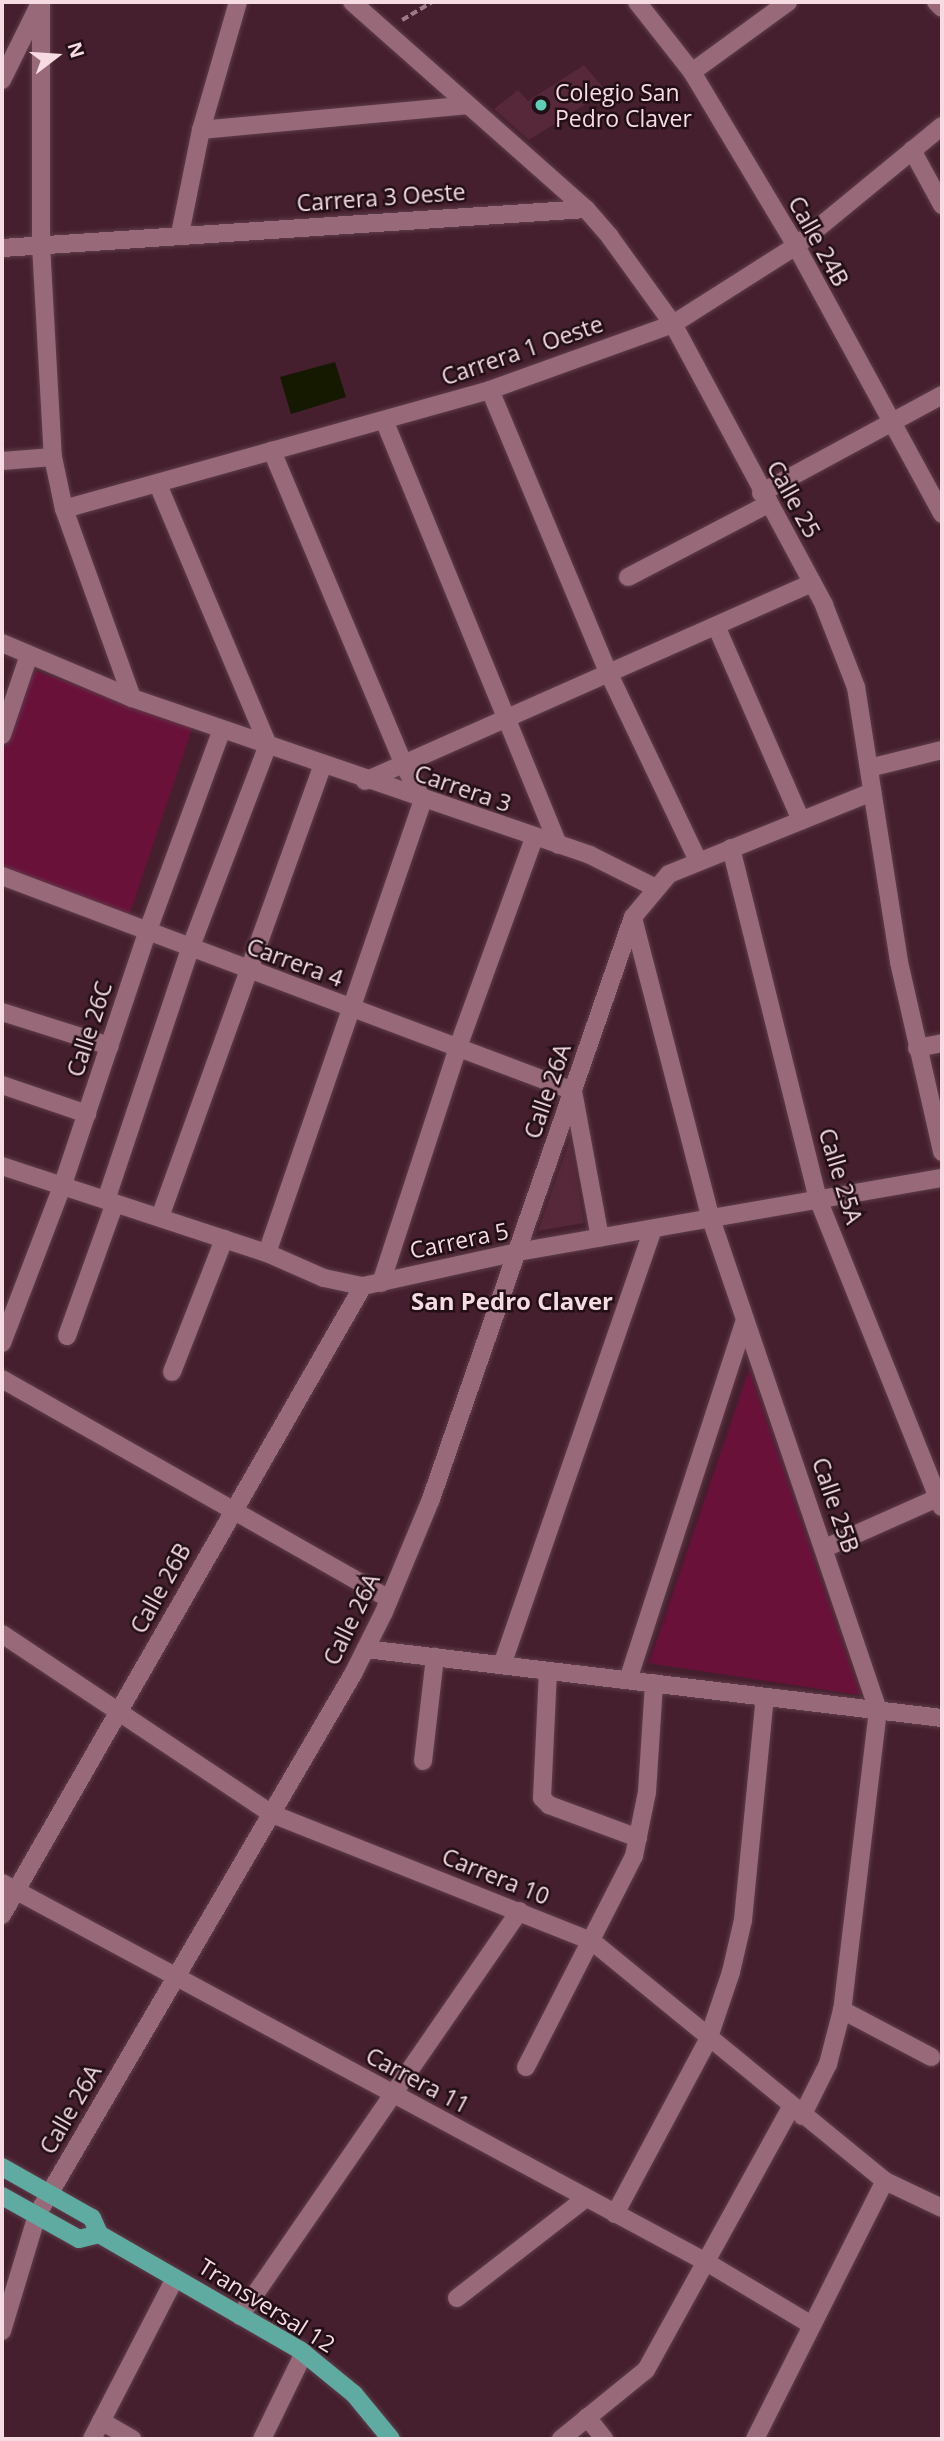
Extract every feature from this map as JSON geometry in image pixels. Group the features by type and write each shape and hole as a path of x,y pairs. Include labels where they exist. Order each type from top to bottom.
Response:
{"main road":[{"name":"Transversal 12","path":"2,2167 92,2218 99,2234 304,2353 354,2394 391,2439"},
{"name":"Transversal 12","path":"2,2196 79,2239 99,2234"}],"street":[{"path":"2,80 41,2"},
{"path":"41,2 41,245 53,457 64,509 132,698"},
{"path":"180,234 201,130 238,2"},
{"name":"Calle 25","path":"352,2 586,209 673,324 812,583 849,663 917,1048 942,1152"},
{"name":"Calle 24B","path":"637,2 692,72 796,246 889,422 942,514"},
{"path":"692,72 788,2"},
{"path":"936,2 942,8"},
{"path":"201,130 468,105"},
{"name":"Carrera 1 Oeste","path":"64,509 491,390 673,324 796,246 942,127"},
{"path":"912,150 942,205"},
{"name":"Carrera 3 Oeste","path":"2,248 180,234 586,209"},
{"path":"491,390 609,674 698,861"},
{"path":"628,577 765,499 889,422 942,395"},
{"path":"384,420 558,845"},
{"path":"267,1253 423,801 404,765 272,451"},
{"path":"2,461 53,457"},
{"path":"67,1336 190,949 268,745 158,484"},
{"path":"365,781 717,628 812,583"},
{"path":"717,628 801,820"},
{"path":"2,643 29,656 2,734"},
{"name":"Carrera 3","path":"29,656 132,698 322,766 558,845 620,868 654,887"},
{"name":"Calle 26C","path":"2,1343 62,1187 147,933 222,729"},
{"path":"869,768 942,750"},
{"path":"160,1217 322,766"},
{"path":"654,887 698,861 872,792"},
{"path":"381,1283 458,1047 534,838"},
{"name":"Calle 25A","path":"731,848 818,1199 941,1500"},
{"name":"Carrera 4","path":"2,876 147,933 573,1091"},
{"name":"Calle 26A","path":"2,2331 37,2216 272,1814 366,1649 389,1600 431,1499 633,916 654,887"},
{"name":"Calle 25B","path":"561,2439 646,2370 797,2111 828,2064 842,2010 878,1710 711,1219 633,916"},
{"path":"2,1012 110,1046"},
{"path":"917,1048 942,1043"},
{"path":"2,1085 87,1114"},
{"path":"573,1091 600,1238"},
{"name":"Carrera 5","path":"2,1166 267,1253 324,1278 363,1286 517,1252 942,1178"},
{"path":"502,1665 653,1229"},
{"path":"172,1372 224,1239"},
{"name":"Calle 26B","path":"2,1915 9,1887 118,1712 363,1286"},
{"path":"628,1680 746,1319"},
{"path":"2,1379 389,1600"},
{"path":"825,1548 941,1500"},
{"name":"Carrera 10","path":"2,1634 272,1814 593,1942 708,2040 885,2181 942,2208"},
{"path":"366,1649 942,1718"},
{"path":"423,1761 435,1657"},
{"path":"548,1671 542,1798 549,1804 638,1838"},
{"path":"527,2067 624,1882 638,1838 647,1792 654,1683"},
{"path":"615,2214 708,2040 743,1920 765,1697"},
{"name":"Carrera 11","path":"9,1887 708,2263 810,2324"},
{"path":"240,2316 519,1912"},
{"path":"842,2010 931,2057"},
{"path":"755,2439 810,2324 885,2181"},
{"path":"457,2298 586,2198"},
{"path":"92,2439 175,2278"},
{"path":"262,2439 304,2353"},
{"path":"587,2417 604,2439"},
{"path":"101,2421 132,2439"}],"path":[{"path":"385,30 432,2"}],"shaded area":[{"name":"Colegio San Pedro Claver","path":"584,65 606,91 529,140 494,109 518,90 528,101"},
{"path":"335,362 346,397 291,414 280,377"},
{"path":"33,670 193,726 128,919 2,868 2,754"},
{"path":"570,1139 584,1223 538,1231"},
{"path":"749,1370 860,1695 649,1663"}],"place":[{"name":"Colegio San Pedro Claver","path":"541,105"}],"district":[{"name":"San Pedro Claver","path":"512,1301"}]}
